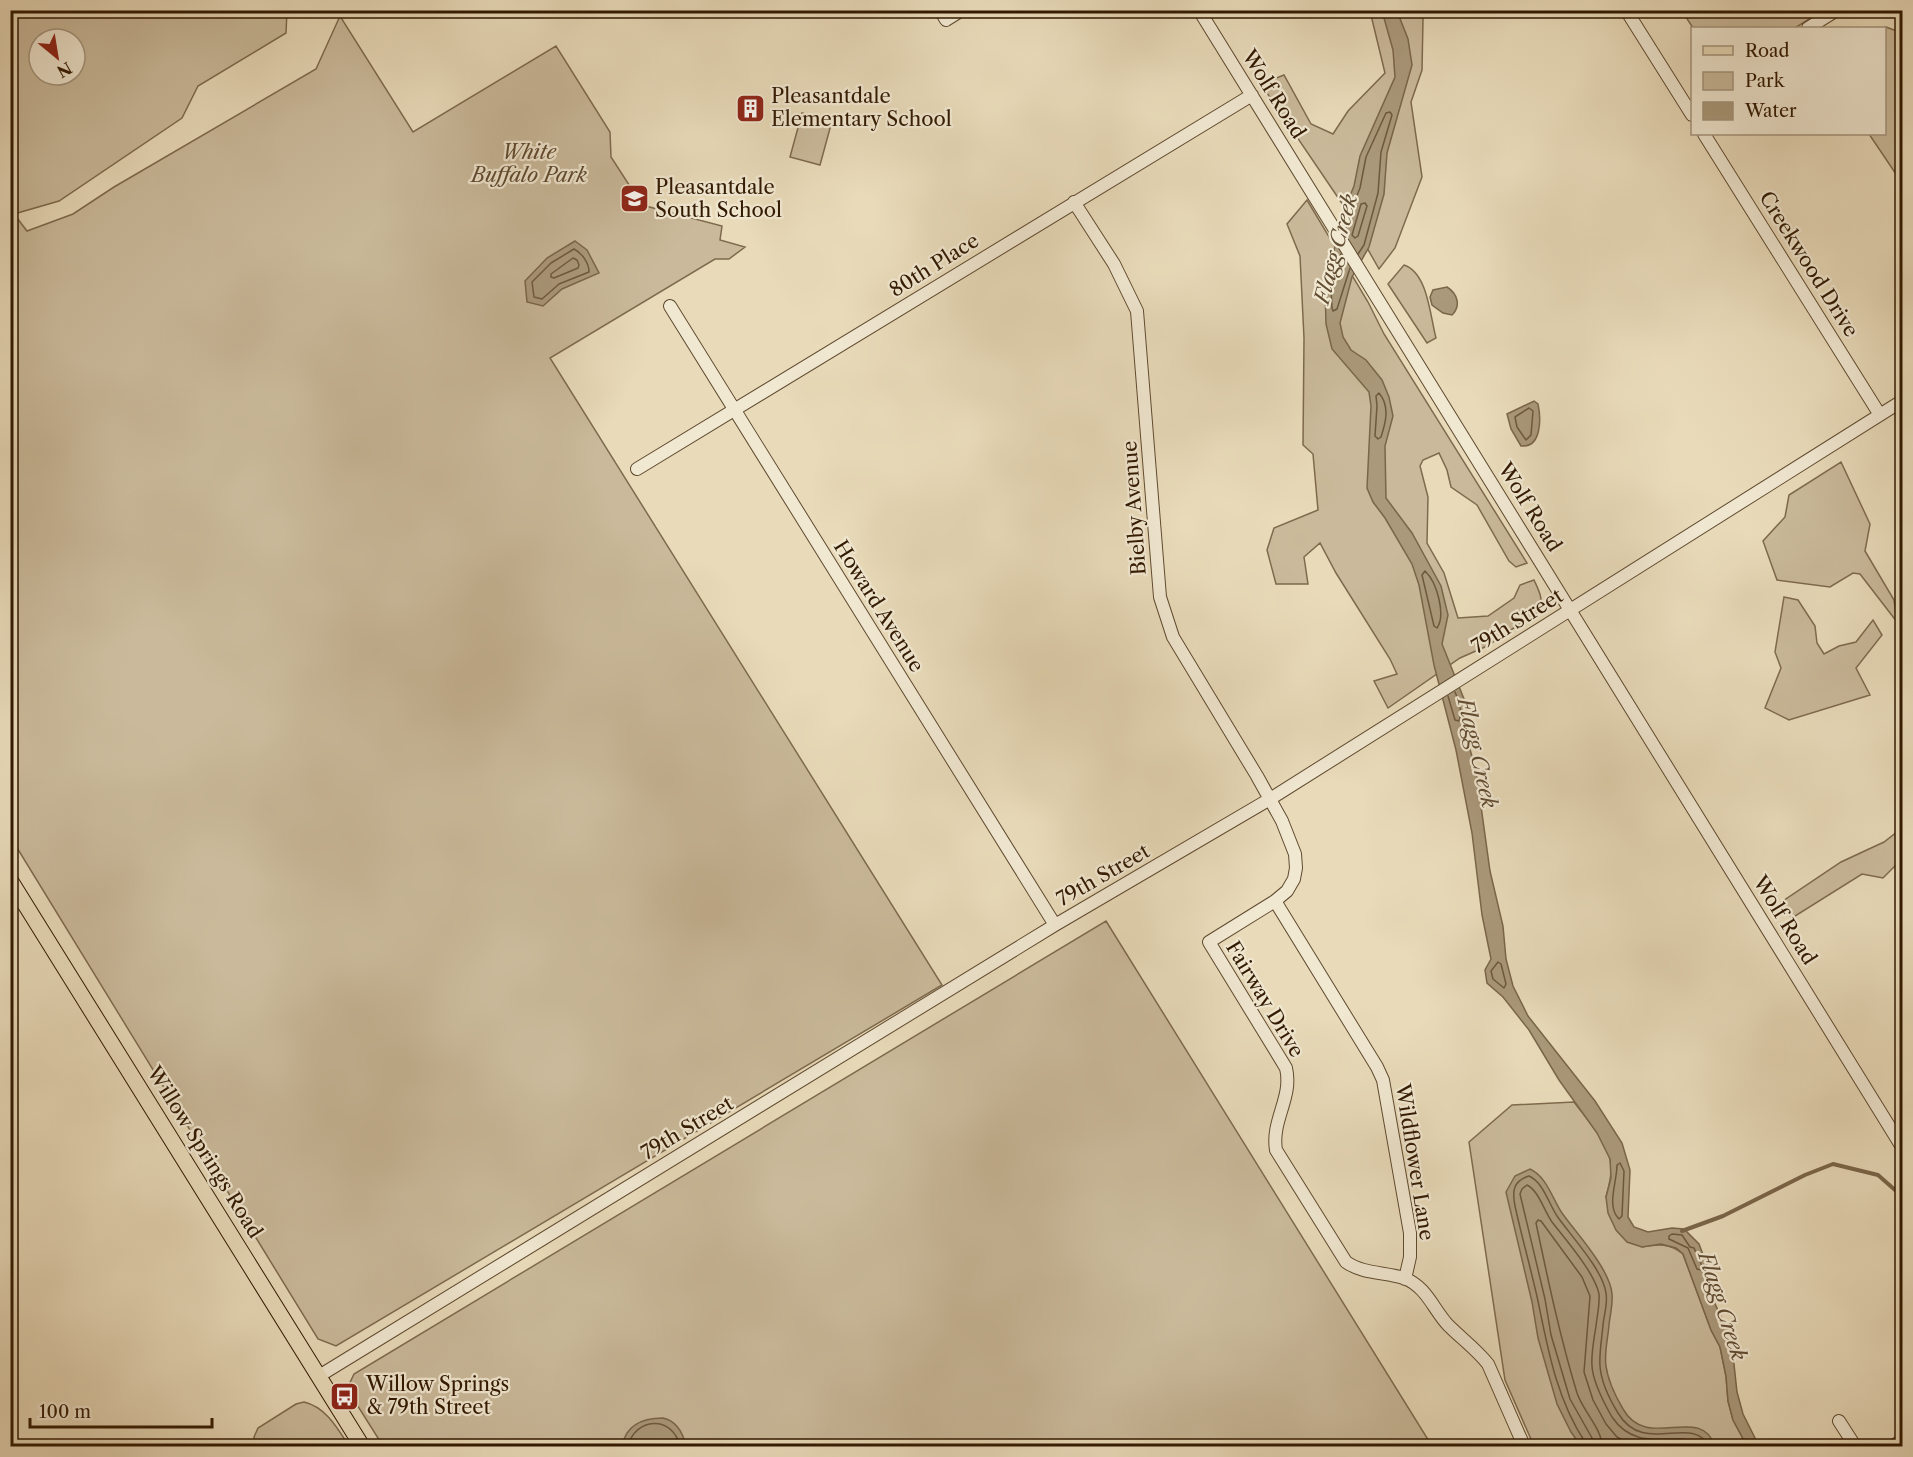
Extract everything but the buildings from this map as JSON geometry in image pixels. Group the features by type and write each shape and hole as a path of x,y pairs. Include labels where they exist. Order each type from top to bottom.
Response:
{"main road":[{"name":"Willow Springs Road","path":"10,880 362,1446"}],"street":[{"path":"940,10 946,20 962,10"},
{"name":"Wolf Road","path":"1199,10 1902,1147"},
{"path":"1626,10 1689,102"},
{"path":"1810,27 1837,10"},
{"name":"80th Place","path":"637,469 1252,95"},
{"name":"Creekwood Drive","path":"1705,135 1880,415"},
{"name":"Bielby Avenue","path":"1074,202 1113,264 1137,311 1160,597 1173,637 1270,799"},
{"name":"Howard Avenue","path":"670,306 1055,926"},
{"name":"79th Street","path":"319,1376 1055,926 1270,799 1902,401"},
{"name":"Fairway Drive","path":"1270,799 1292,842 1296,861 1294,879 1287,891 1275,901 1209,942 1286,1068 1288,1090 1275,1131 1276,1150 1346,1262 1354,1268 1405,1279 1424,1291 1448,1324 1473,1346 1488,1364 1524,1446"},
{"name":"Wildflower Lane","path":"1275,901 1383,1080 1410,1233 1410,1257 1405,1279"},
{"path":"1839,1421 1855,1446"},
{"path":"1893,1446 1902,1440"}],"green space":[{"name":"White Buffalo Park","path":"11,11 287,11 286,33 198,86 182,118 59,201 14,214 27,231 73,214 114,187 316,69 340,16 413,132 556,46 610,132 611,157 642,205 722,226 720,240 745,247 729,259 715,259 550,358 942,985 336,1346 318,1339 11,838"},
{"path":"1370,11 1416,11 1423,19 1422,70 1411,102 1422,177 1395,248 1379,269 1341,202 1261,84 1284,75 1311,124 1333,134 1348,111 1385,73"},
{"path":"1682,11 1822,11 1797,27 1692,27"},
{"path":"1886,27 1902,33 1902,183 1870,135 1886,135"},
{"path":"802,113 832,121 820,165 790,157"},
{"path":"1307,200 1368,302 1384,334 1527,563 1516,567 1509,561 1477,505 1451,487 1447,470 1439,453 1423,460 1420,466 1428,497 1427,543 1444,573 1458,618 1488,616 1514,598 1520,585 1534,580 1541,599 1539,611 1487,646 1460,658 1388,708 1374,681 1397,674 1320,543 1304,557 1308,584 1276,584 1267,550 1274,528 1318,510 1313,454 1303,445 1304,338 1300,256 1287,224"},
{"path":"1404,265 1418,277 1427,296 1436,338 1427,343 1388,284"},
{"path":"1841,462 1870,524 1865,551 1894,600 1897,622 1860,574 1853,573 1830,587 1777,580 1763,541 1785,517 1789,495"},
{"path":"1784,597 1798,600 1815,626 1817,643 1824,654 1839,646 1856,642 1873,620 1882,635 1856,668 1870,695 1789,720 1765,708 1781,668 1775,652"},
{"path":"1902,828 1902,859 1883,878 1862,874 1792,918 1780,903 1841,862 1884,842"},
{"path":"1106,921 1432,1446 383,1446 347,1389 354,1374"},
{"path":"1574,1102 1595,1129 1608,1152 1611,1169 1606,1197 1642,1247 1664,1245 1683,1254 1711,1330 1720,1347 1733,1420 1747,1446 1534,1446 1505,1380 1469,1142 1512,1105"},
{"path":"304,1402 325,1414 349,1446 256,1446 254,1437 258,1428 296,1404"}],"water":[{"name":"Flagg Creek","path":"1382,11 1397,11 1408,39 1412,65 1387,153 1384,194 1369,247 1352,277 1340,323 1343,337 1351,350 1366,360 1382,380 1389,397 1393,416 1385,446 1386,498 1412,533 1441,586 1448,615 1442,644 1466,704 1467,739 1476,770 1490,871 1503,926 1506,959 1513,986 1528,1016 1595,1101 1622,1143 1630,1170 1628,1217 1634,1227 1648,1232 1672,1228 1684,1229 1699,1244 1713,1282 1712,1297 1722,1319 1730,1327 1737,1392 1743,1414 1759,1446 1747,1446 1733,1420 1720,1347 1711,1330 1683,1254 1676,1248 1661,1244 1642,1247 1627,1242 1616,1230 1608,1213 1606,1197 1611,1178 1610,1159 1597,1133 1559,1080 1529,1030 1503,997 1487,983 1485,970 1491,959 1482,915 1472,833 1456,750 1434,665 1419,585 1412,564 1373,502 1367,488 1371,406 1369,392 1332,349 1326,324 1325,288 1343,213 1354,186 1360,156 1395,77 1393,50"},
{"path":"575,241 587,250 599,273 562,289 543,306 527,302 525,281 547,258"},
{"path":"1447,287 1454,293 1457,300 1457,308 1452,315 1443,313 1432,305 1430,297 1433,290"},
{"path":"1534,401 1538,404 1539,410 1538,431 1533,442 1521,446 1511,429 1507,414"},
{"path":"1530,1169 1545,1182 1562,1213 1592,1252 1610,1284 1612,1302 1606,1366 1610,1383 1623,1409 1633,1421 1645,1427 1698,1428 1708,1434 1715,1446 1581,1446 1571,1432 1557,1404 1538,1338 1532,1302 1506,1192 1515,1176"},
{"path":"663,1418 679,1428 686,1446 622,1446 627,1433 636,1424 648,1419"}],"waterway":[{"path":"1682,1231 1723,1216 1805,1175 1833,1164 1878,1175 1895,1190 1902,1192"}],"place":[{"name":"Pleasantdale Elementary School","path":"750,108"},
{"name":"Pleasantdale South School","path":"634,199"},
{"name":"Willow Springs & 79th Street","path":"345,1396"}]}
